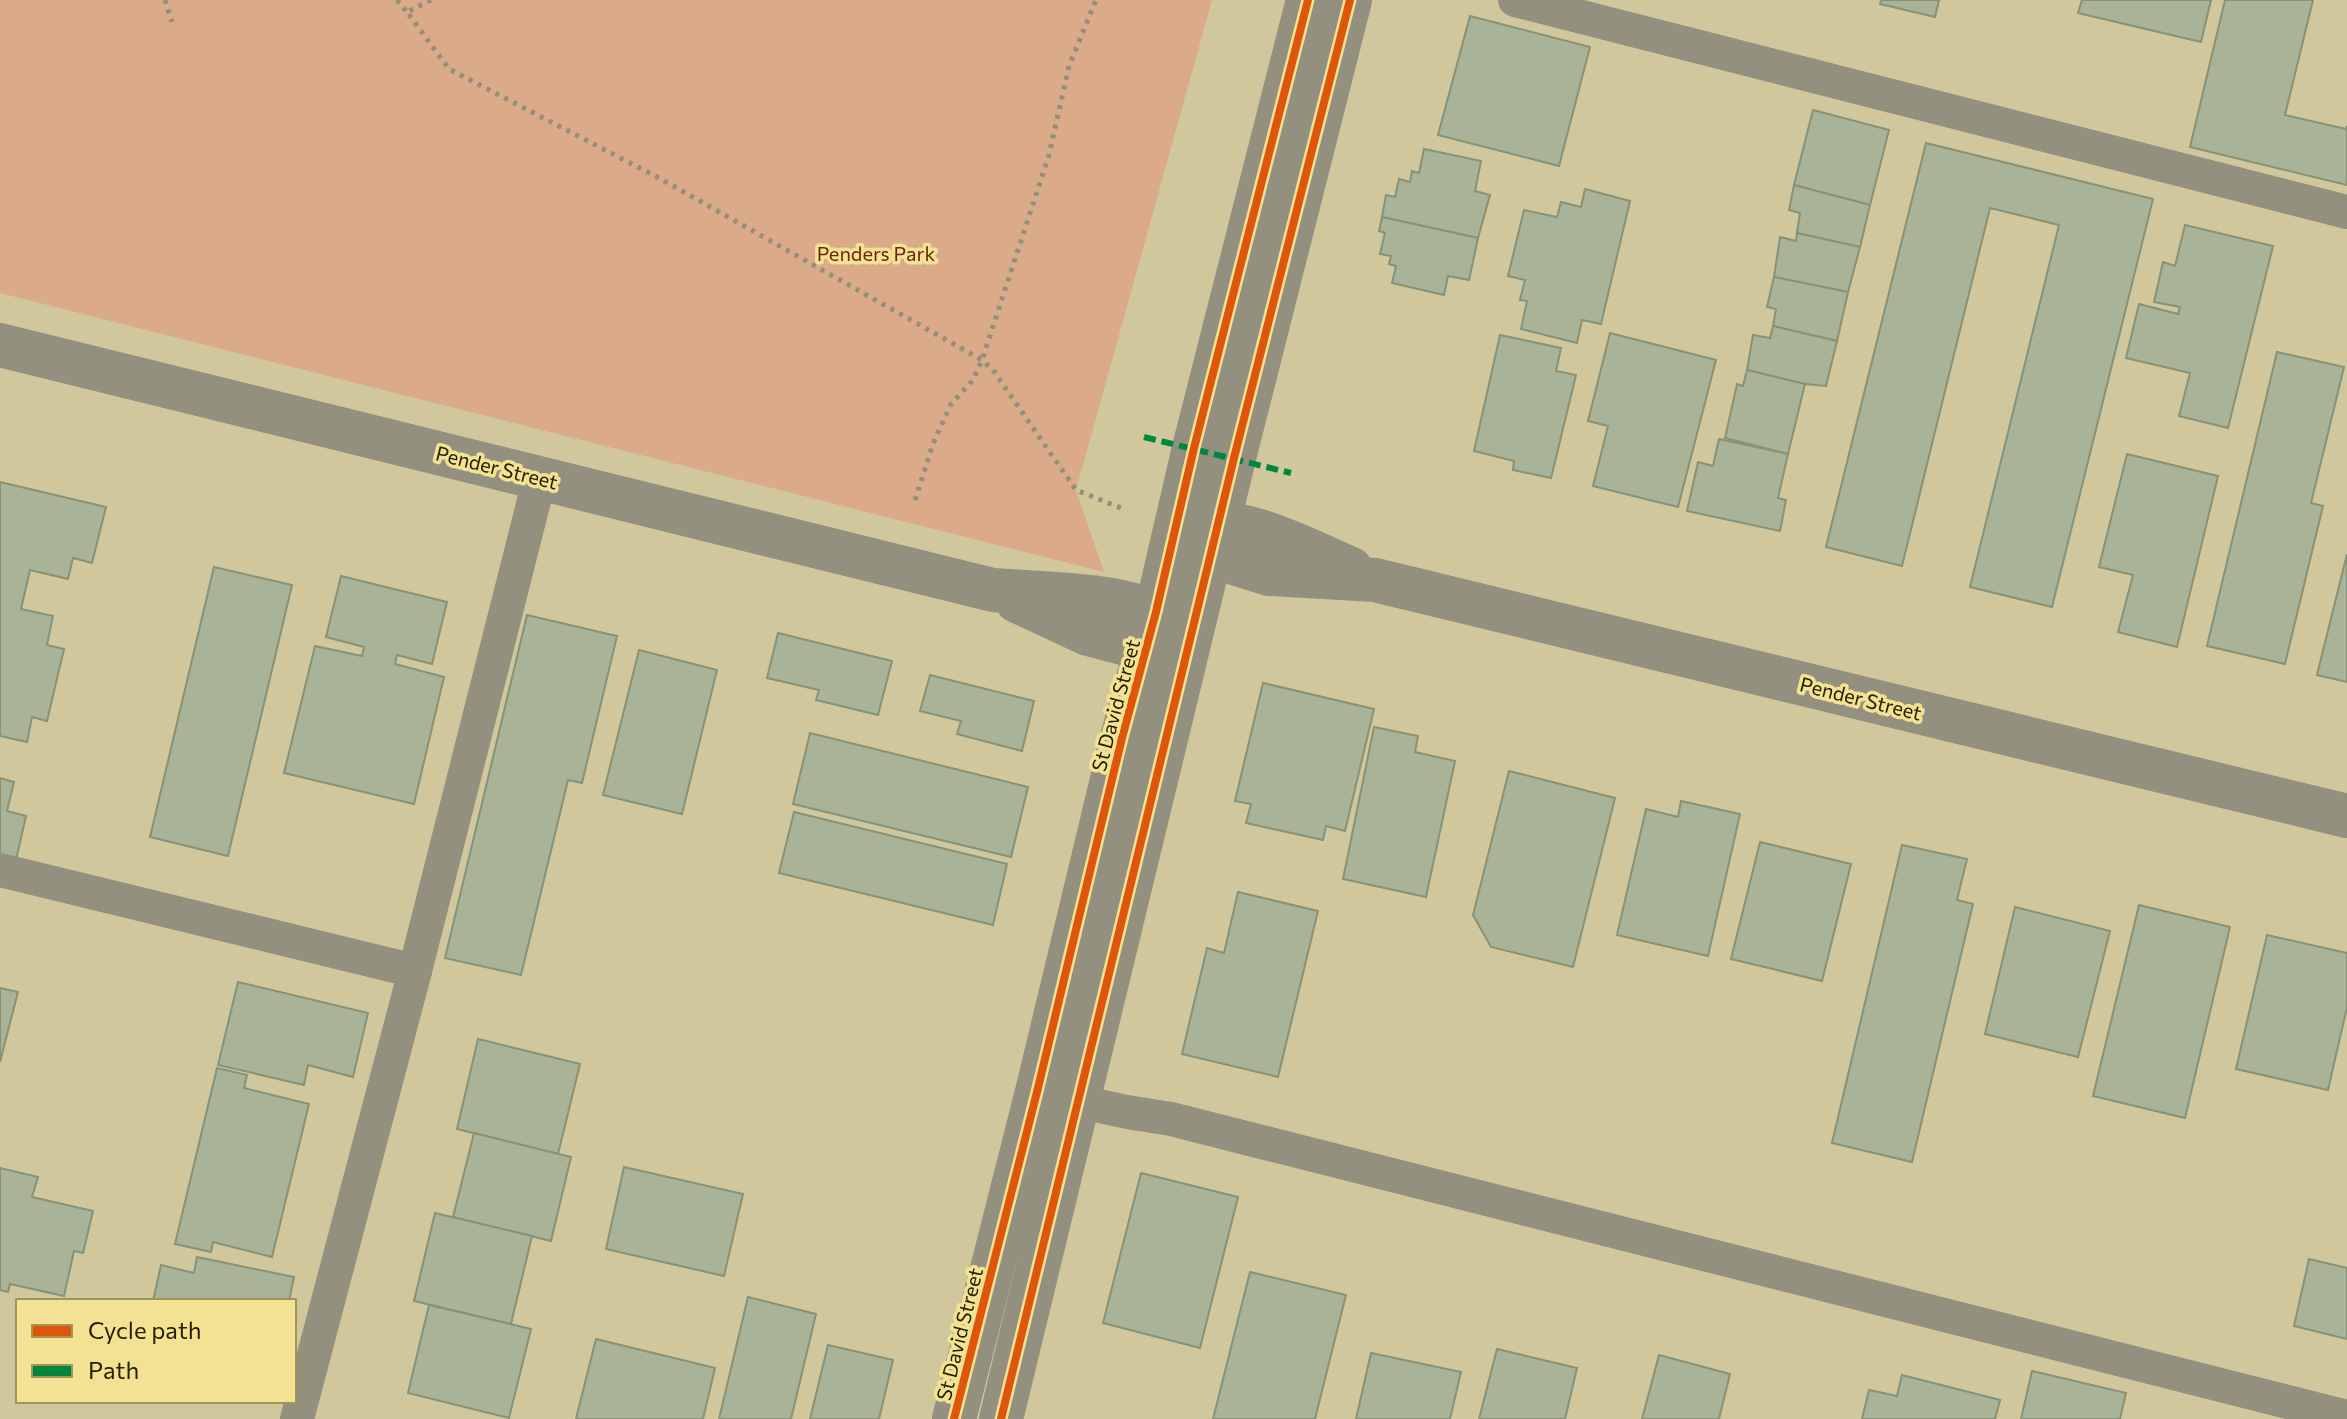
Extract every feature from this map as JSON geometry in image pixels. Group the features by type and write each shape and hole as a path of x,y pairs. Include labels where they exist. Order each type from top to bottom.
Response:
{"street":[{"name":"St David Street","path":"954,1419 1118,754 1152,629 1202,535 1194,448 1308,0"},
{"name":"St David Street","path":"1001,1419 1191,640 1202,535 1350,0"},
{"name":"Pender Street","path":"0,345 993,590 1097,597 1152,629 1191,640"},
{"name":"Pender Street","path":"1202,535 1277,536 1375,580 2347,816"}],"lane":[{"path":"1515,0 2347,212"},
{"path":"297,1419 540,477"},
{"path":"0,870 415,971"},
{"path":"1037,1092 1187,1123 2347,1417"}],"path":[{"path":"165,0 172,22"},
{"path":"397,0 449,69 659,178 982,360 993,370 1076,490 1126,510"},
{"path":"407,12 431,0"},
{"path":"915,500 933,444 951,404 973,380 982,360 1049,155 1069,66 1096,0"}],"green space":[{"name":"Penders Park","path":"0,0 1212,0 1076,490 1104,572 0,293"}],"building":[{"path":"1881,0 1939,0 1935,17 1880,4"},
{"path":"2082,0 2211,0 2201,42 2078,13"},
{"path":"2225,0 2313,0 2285,115 2346,129 2347,126 2347,185 2190,147"},
{"path":"1470,16 1590,47 1559,166 1438,135"},
{"path":"1813,110 1889,130 1870,205 1794,185"},
{"path":"1926,143 2153,199 2052,607 1970,587 2059,225 1990,208 1902,566 1826,547"},
{"path":"1424,149 1481,161 1475,191 1490,195 1478,238 1382,217 1386,195 1395,197 1399,179 1410,182 1412,171 1419,173"},
{"path":"1794,185 1870,205 1860,247 1797,233 1800,213 1789,210"},
{"path":"1585,189 1630,201 1601,324 1582,320 1577,343 1521,329 1527,301 1520,300 1525,280 1508,276 1524,210 1557,217 1561,202 1581,207"},
{"path":"1382,217 1478,238 1469,280 1448,276 1444,295 1392,283 1396,266 1389,264 1391,256 1380,254 1385,233 1379,231"},
{"path":"2185,225 2273,246 2228,428 2179,416 2190,373 2126,358 2139,304 2178,314 2180,307 2154,302 2163,262 2175,266"},
{"path":"1797,233 1860,247 1848,292 1774,277 1780,237 1796,241"},
{"path":"1774,277 1848,292 1837,341 1773,326 1776,309 1767,307"},
{"path":"1773,326 1837,341 1826,386 1747,370 1753,335 1770,338"},
{"path":"1610,333 1716,360 1678,507 1593,486 1608,426 1588,421"},
{"path":"1500,335 1561,348 1556,371 1576,375 1551,478 1513,470 1514,461 1474,451"},
{"path":"2277,352 2344,367 2311,503 2323,506 2285,664 2207,646"},
{"path":"1747,370 1805,384 1788,454 1725,438 1737,384 1743,386"},
{"path":"1719,439 1788,454 1778,498 1786,500 1780,531 1687,511 1698,462 1713,466"},
{"path":"2127,454 2218,476 2177,647 2118,632 2133,575 2099,567"},
{"path":"0,482 106,507 92,563 73,558 68,579 30,570 21,609 53,616 47,645 64,649 47,721 32,717 27,742 0,736"},
{"path":"2347,554 2347,682 2317,675"},
{"path":"214,567 292,585 228,856 150,837"},
{"path":"341,576 447,602 432,664 397,655 395,664 444,677 414,804 284,773 315,646 362,656 364,647 326,637"},
{"path":"527,615 617,636 582,783 568,780 521,975 445,958"},
{"path":"778,633 892,661 878,715 816,700 819,690 767,678"},
{"path":"639,650 717,670 682,814 603,795"},
{"path":"930,675 1034,701 1022,751 957,734 961,721 920,711"},
{"path":"1263,683 1374,709 1345,831 1326,826 1323,840 1246,823 1251,804 1235,801"},
{"path":"1374,727 1418,736 1415,752 1455,761 1426,897 1343,879"},
{"path":"810,733 1028,787 1011,857 793,804"},
{"path":"1509,771 1615,798 1573,967 1491,947 1473,915"},
{"path":"0,778 14,782 7,811 26,816 16,860 0,856"},
{"path":"1681,801 1740,814 1708,956 1617,935 1646,809 1678,817"},
{"path":"794,812 1007,864 993,925 779,873"},
{"path":"1760,842 1851,864 1822,981 1731,959"},
{"path":"1902,845 1967,859 1957,900 1973,904 1912,1162 1832,1143"},
{"path":"1238,892 1318,911 1278,1077 1182,1054 1207,948 1224,953"},
{"path":"2139,905 2230,927 2185,1118 2093,1096"},
{"path":"2015,907 2110,931 2078,1057 1985,1034"},
{"path":"2267,935 2347,953 2347,1007 2328,1090 2236,1069"},
{"path":"238,982 368,1013 353,1077 308,1065 304,1085 218,1065"},
{"path":"0,988 18,992 0,1062"},
{"path":"478,1039 580,1064 558,1154 457,1129"},
{"path":"217,1068 247,1075 244,1088 309,1104 272,1257 213,1242 211,1252 175,1244"},
{"path":"474,1133 571,1157 551,1241 453,1217"},
{"path":"624,1167 743,1194 724,1276 606,1249"},
{"path":"0,1168 38,1177 32,1197 93,1211 83,1253 74,1251 64,1296 10,1284 8,1292 0,1290"},
{"path":"1141,1173 1238,1197 1200,1348 1103,1323"},
{"path":"435,1213 532,1236 511,1324 414,1301"},
{"path":"197,1257 294,1277 289,1299 153,1299 161,1265 194,1273"},
{"path":"2309,1259 2347,1268 2347,1339 2294,1326"},
{"path":"1250,1272 1346,1295 1315,1419 1213,1419"},
{"path":"748,1297 816,1314 791,1419 719,1419"},
{"path":"429,1305 531,1329 509,1418 408,1393"},
{"path":"596,1339 715,1368 703,1419 576,1419"},
{"path":"828,1345 893,1360 879,1419 810,1419"},
{"path":"1497,1349 1577,1368 1565,1419 1479,1419"},
{"path":"1371,1353 1461,1372 1450,1419 1356,1419"},
{"path":"1659,1355 1730,1374 1719,1419 1642,1419"},
{"path":"2032,1371 2126,1393 2120,1419 2021,1419"},
{"path":"1902,1375 2000,1400 1995,1419 1862,1419 1869,1390 1897,1396"}],"marked path":[{"path":"1144,437 1291,473"}],"cycle path":[{"path":"954,1419 1308,0"},
{"path":"1001,1419 1234,458 1350,0"}]}
